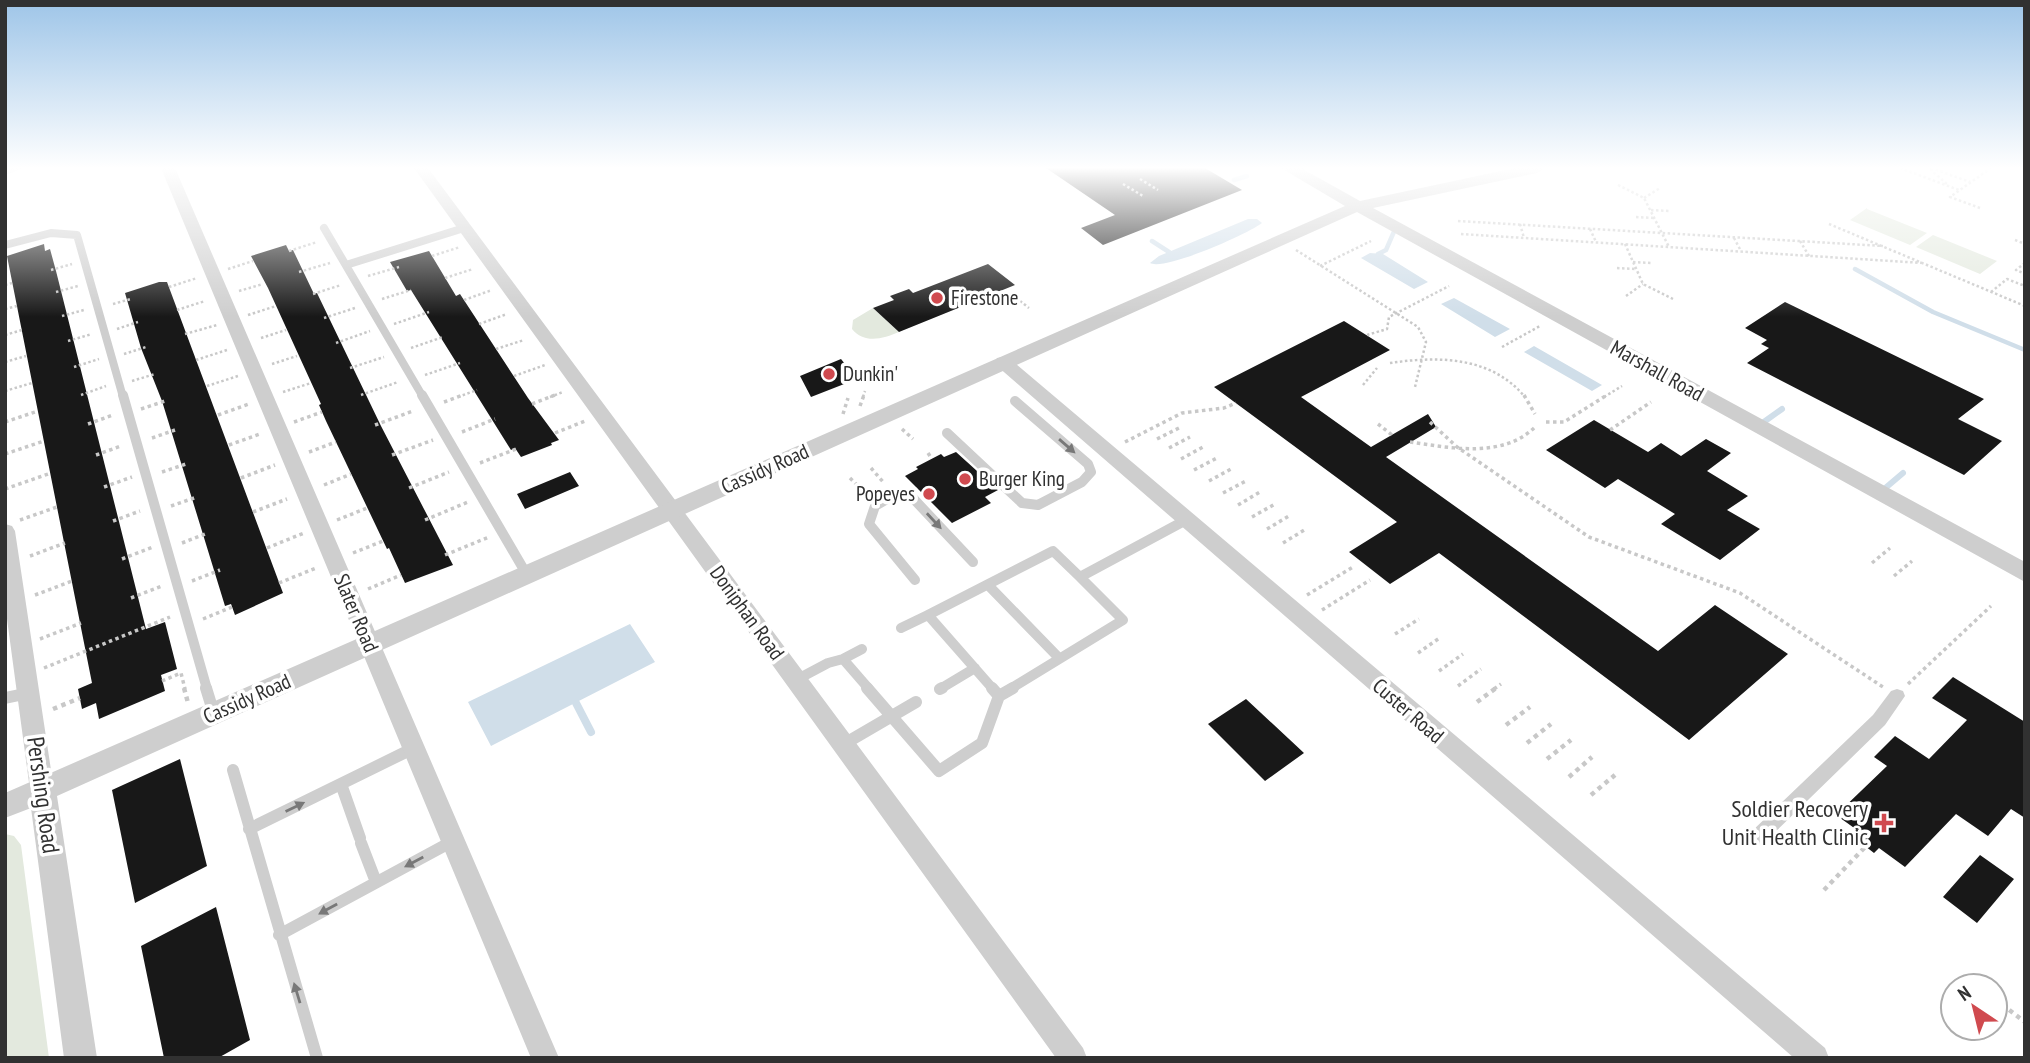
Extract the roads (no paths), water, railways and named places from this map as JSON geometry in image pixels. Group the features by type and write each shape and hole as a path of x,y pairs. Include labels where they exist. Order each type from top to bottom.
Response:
{"street":[{"name":"Slater Road","path":"188,218 545,1058"},
{"name":"Doniphan Road","path":"457,218 1073,1058"},
{"name":"Cassidy Road","path":"5,806 1279,240 1307,218"},
{"name":"Marshall Road","path":"1379,218 2025,573"},
{"name":"Custer Road","path":"1003,362 1815,1058"},
{"name":"Pershing Road","path":"12,526 10,563 80,1058"},
{"path":"1757,838 1879,720 1896,696"}],"lane":[{"path":"324,228 527,575"},
{"path":"344,262 464,228"},
{"path":"5,245 52,232 68,231 77,234 188,625 203,719"},
{"path":"947,433 1022,503 1038,505 1082,482 1091,472 1088,464 1015,401"},
{"path":"915,580 869,524 875,506 896,494 910,495 973,562"},
{"path":"1080,577 1186,520"},
{"path":"843,659 939,771 982,743 999,696 1123,620 1053,551 901,628"},
{"path":"988,585 1059,658"},
{"path":"929,615 999,696"},
{"path":"796,680 862,649"},
{"path":"940,688 975,668"},
{"path":"5,698 27,684"},
{"path":"844,745 916,702"},
{"path":"249,829 414,748"},
{"path":"233,770 317,1058"},
{"path":"341,784 376,882"},
{"path":"279,935 453,841"}],"waterway":[{"path":"1378,254 1386,250 1396,227"},
{"path":"1152,241 1169,252"},
{"path":"1855,269 1933,312 2025,350"},
{"path":"1761,424 1782,409"},
{"path":"1883,490 1903,473"},
{"path":"576,703 591,732"}],"place":[{"name":"Firestone","path":"937,298"},
{"name":"Dunkin'","path":"829,374"},
{"name":"Burger King","path":"965,479"},
{"name":"Popeyes","path":"929,494"},
{"name":"Soldier Recovery Unit Health Clinic","path":"1884,823"}]}
